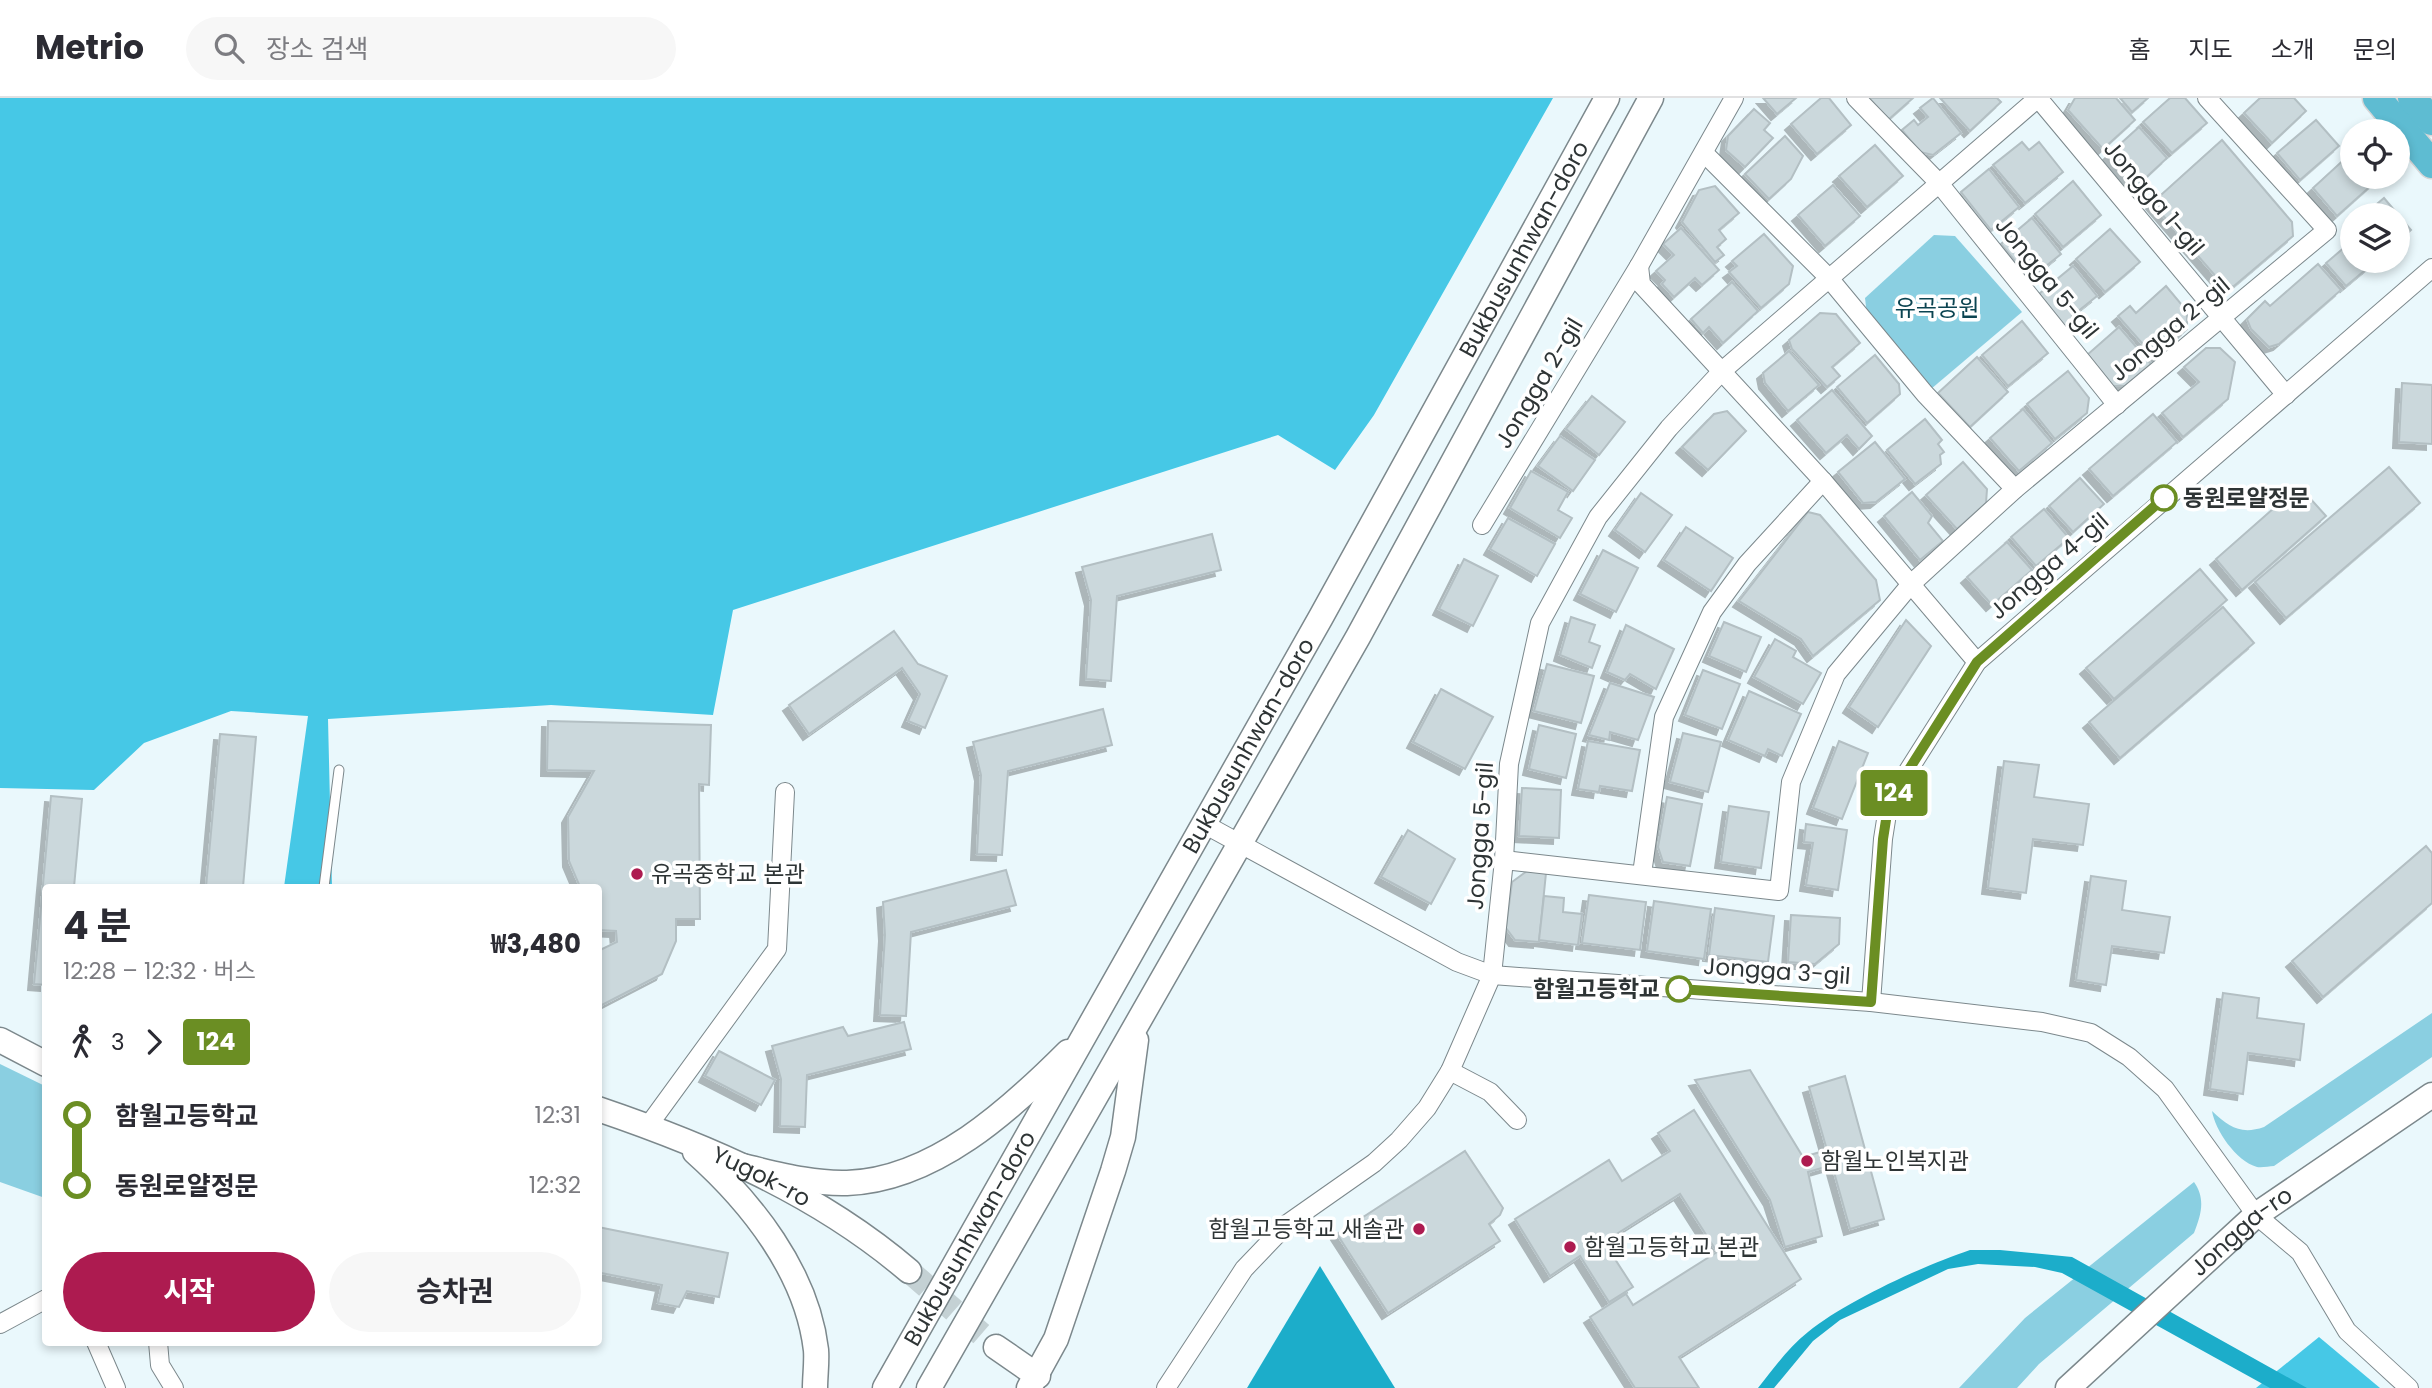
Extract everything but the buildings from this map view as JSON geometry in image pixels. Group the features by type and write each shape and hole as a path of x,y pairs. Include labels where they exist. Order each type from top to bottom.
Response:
{"highway":[{"path":"2412,98 2432,121"},
{"path":"2382,104 2432,139"},
{"path":"2382,104 2432,164"}],"main road":[{"name":"Bukbusunhwan-doro","path":"886,1388 1088,1032 1607,98"},
{"name":"Bukbusunhwan-doro","path":"929,1388 1358,637 1651,98"},
{"path":"996,1346 1033,1382 1056,1339 1117,1160 1123,1137 1138,1025"},
{"path":"742,1166 816,1182 872,1180 901,1173 955,1145 996,1115 1043,1077 1088,1032"},
{"path":"0,1040 42,1062"},
{"name":"Jongga-ro","path":"2067,1388 2256,1215 2432,1095"},
{"name":"Yugok-ro","path":"602,1110 648,1126 742,1166 818,1204 869,1237 909,1271"},
{"path":"687,1144 751,1210 787,1265 806,1307 816,1350 815,1388"}],"street":[{"name":"Jongga 2-gil","path":"1482,525 1639,265 1734,98"},
{"name":"Jongga 5-gil","path":"1856,98 1938,182 2118,405"},
{"name":"Jongga 5-gil","path":"1166,1388 1244,1269 1287,1224 1374,1163 1399,1140 1427,1108 1450,1071 1492,975 1504,860 1509,764 1540,623 1598,517 1669,428 1722,371 2038,98"},
{"name":"Jongga 1-gil","path":"2038,98 2286,395"},
{"name":"Jongga 2-gil","path":"1642,874 1779,891 1791,782 1836,674 1911,584 2015,489 2327,230 2207,98"},
{"path":"1704,153 1828,278 1925,394 2015,489"},
{"path":"1639,265 1641,284 1823,481 1977,662"},
{"name":"Jongga 4-gil","path":"1871,1002 1883,839 1889,801 1977,662 2432,268"},
{"path":"1504,860 1642,874 1664,717 1712,612 1746,564 1823,481"},
{"path":"648,1126 777,949 785,792"},
{"name":"Jongga 3-gil","path":"1204,824 1457,962 1492,975 1871,1002 2042,1022 2091,1033 2129,1056 2165,1088 2256,1215 2300,1252 2347,1331 2409,1388"},
{"path":"1450,1071 1490,1092 1517,1120"},
{"path":"0,1324 42,1301"},
{"path":"98,1346 116,1388"},
{"path":"158,1346 160,1365 174,1388"}],"lane":[{"path":"324,884 339,770"}],"green space":[{"name":"유곡공원","path":"1934,235 1955,236 2022,312 1931,389 1867,315 1865,298"},
{"path":"2432,1013 2432,1057 2274,1166 2259,1167 2249,1164 2234,1152 2222,1135 2212,1111 2242,1130 2264,1127"},
{"path":"0,1064 42,1085 42,1197 0,1182"},
{"path":"2194,1182 2200,1195 2201,1207 2194,1233 2039,1364 2017,1388 1959,1388 2025,1318"}],"shaded area":[{"path":"0,98 1553,98 1374,415 1335,470 1278,435 733,610 713,715 551,705 328,719 332,884 284,884 308,716 231,711 144,743 94,790 0,788"},
{"path":"1970,1250 2072,1257 2307,1388 2270,1388 2062,1273 2035,1267 1978,1264 1948,1269 1840,1320 1813,1341 1774,1388 1758,1388 1794,1344 1824,1320 1886,1285"},
{"path":"1320,1266 1395,1388 1247,1388"},
{"path":"2319,1337 2380,1388 2256,1388"}],"tunnel":[{"path":"909,1271 996,1347"}],"bus line":[{"name":"124","path":"1679,989 1871,1002 1883,839 1889,801 1977,662 2164,498"}],"place":[{"name":"동원로얄정문","path":"2164,498"},
{"name":"유곡중학교 본관","path":"637,874"},
{"name":"함월고등학교","path":"1679,989"},
{"name":"함월노인복지관","path":"1807,1161"},
{"name":"함월고등학교 새솔관","path":"1419,1229"},
{"name":"함월고등학교 본관","path":"1570,1247"}]}
